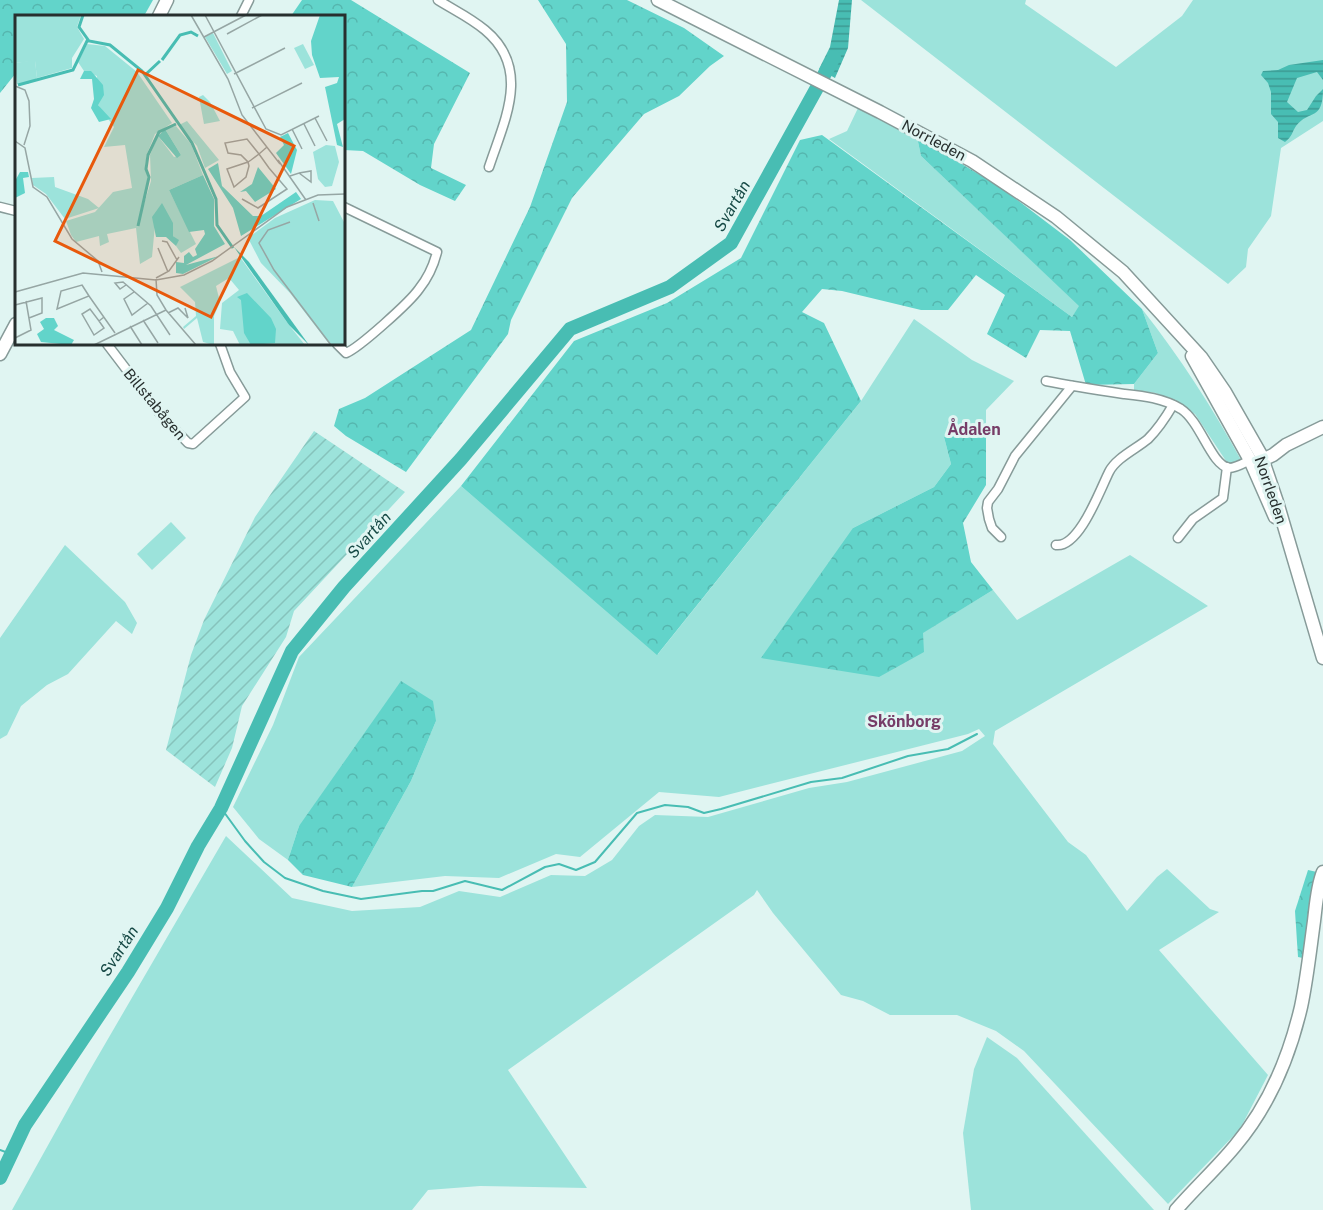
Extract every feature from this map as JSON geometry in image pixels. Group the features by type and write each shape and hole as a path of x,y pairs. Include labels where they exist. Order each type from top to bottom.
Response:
{"main road":[{"path":"160,15 167,0"},
{"name":"Norrleden","path":"658,0 917,130 994,174 1056,217 1123,272 1177,330 1254,458 1295,565 1323,658"},
{"path":"7,342 15,322"},
{"path":"0,354 15,326"},
{"path":"1254,458 1273,455 1286,445 1323,427"},
{"path":"1176,1210 1242,1137 1262,1110 1281,1070 1291,1047 1301,1005 1323,872"}],"street":[{"path":"242,15 249,0"},
{"path":"438,0 471,20 494,38 510,67 512,82 509,104 489,167"},
{"path":"0,207 15,211"},
{"path":"338,345 346,353 353,351 366,340 419,289 431,269 437,252 345,207"},
{"name":"Billstabågen","path":"108,345 161,415 188,443 193,444 245,397 230,372 220,345"},
{"path":"1046,381 1144,396 1173,405 1193,420 1221,465 1232,468 1254,458"},
{"path":"1001,537 992,528 988,502 998,489 1015,456 1072,386"},
{"path":"1056,545 1068,542 1094,506 1110,469 1151,436 1173,405"},
{"path":"1178,538 1193,519 1223,498 1227,467"}],"shaded area":[{"path":"839,0 852,0 848,48 835,78 819,69 830,47"},
{"path":"861,0 1026,0 1025,4 1116,67 1182,16 1193,0 1323,0 1323,121 1281,148 1271,216 1248,249 1246,267 1228,284"},
{"path":"1323,60 1323,80 1317,72 1297,78 1287,102 1298,112 1307,110 1323,89 1321,106 1318,111 1296,126 1285,142 1278,138 1278,122 1271,114 1271,92 1268,83 1261,75 1263,71"},
{"path":"858,108 917,137 921,156 1080,306 1072,317 829,139 847,131"},
{"path":"1142,309 1195,383 1241,460 1228,464 1195,414 1156,393 1134,390 1134,384 1158,353"},
{"path":"914,319 972,360 1014,381 986,410 986,433 944,437 951,464 934,487 853,528 922,633 993,590 1017,620 1130,555 1208,606 995,731 993,744 1068,842 1086,855 1127,911 1167,869 1210,909 1219,912 1159,950 1268,1075 1240,1129 1168,1204 1024,1051 996,1031 957,1015 890,1015 863,1001 841,995 773,913 757,890 754,895 508,1070 587,1188 480,1186 428,1190 412,1210 12,1210 87,1075 226,836 292,898 352,911 420,907 459,891 500,897 551,875 585,876 612,860 639,826 655,815 708,817 809,788 847,782 962,751 985,736 979,729 968,734 719,797 659,792 580,857 556,854 499,878 445,876 352,887 411,781 436,721 299,826 288,860 259,839 233,807 273,725 299,657 461,486 658,654 861,401"},
{"path":"314,431 405,492 294,611 286,637 242,706 232,748 215,787 166,750 191,655 204,620 255,517"},
{"path":"171,522 186,538 152,570 137,554"},
{"path":"65,545 125,602 137,623 132,634 116,621 68,674 47,685 21,706 7,735 0,739 0,638"},
{"path":"987,1037 1017,1058 1154,1210 971,1210 963,1133 974,1069"}],"green space":[{"path":"0,0 153,0 145,15 15,15 15,74 0,93"},
{"path":"302,0 351,0 470,73 434,144 431,168 466,185 455,201 420,185 363,151 345,150 345,15 292,15"},
{"path":"538,0 627,0 684,28 724,56 710,66 679,96 644,114 572,198 511,320 508,334 406,472 346,436 334,426 339,409 365,398 471,330 530,207 567,102 566,44"},
{"path":"822,135 1072,317 1079,306 921,156 917,137 1000,187 1070,240 1142,309 1158,353 1134,384 1086,385 1070,331 1040,330 1026,358 987,334 1005,295 976,275 948,310 921,310 842,291 822,289 802,312 824,323 861,401 657,655 461,486 574,341 667,303 741,258 800,140"},
{"path":"986,433 986,485 963,523 971,562 993,590 923,633 924,652 879,677 761,658 853,528 934,487 951,464 944,437"},
{"path":"401,681 433,701 436,721 411,781 352,887 303,875 288,860 299,826"},
{"path":"1308,870 1317,872 1303,958 1298,957 1295,911"}],"waterway":[{"name":"Svartån","path":"0,1178 25,1125 128,972 167,908 198,846 221,808 292,651 344,587 461,459 570,329 670,287 731,243 834,57"},
{"path":"221,808 264,862 285,878 323,891 361,899 433,891 465,881 502,890 545,867 559,864 576,870 595,862 637,813 665,805 688,807 704,813 811,782 842,778 908,756 948,749 977,734"},
{"path":"0,1150 11,1154"}],"district":[{"name":"Ådalen","path":"974,429"},
{"name":"Skönborg","path":"904,721"}]}
